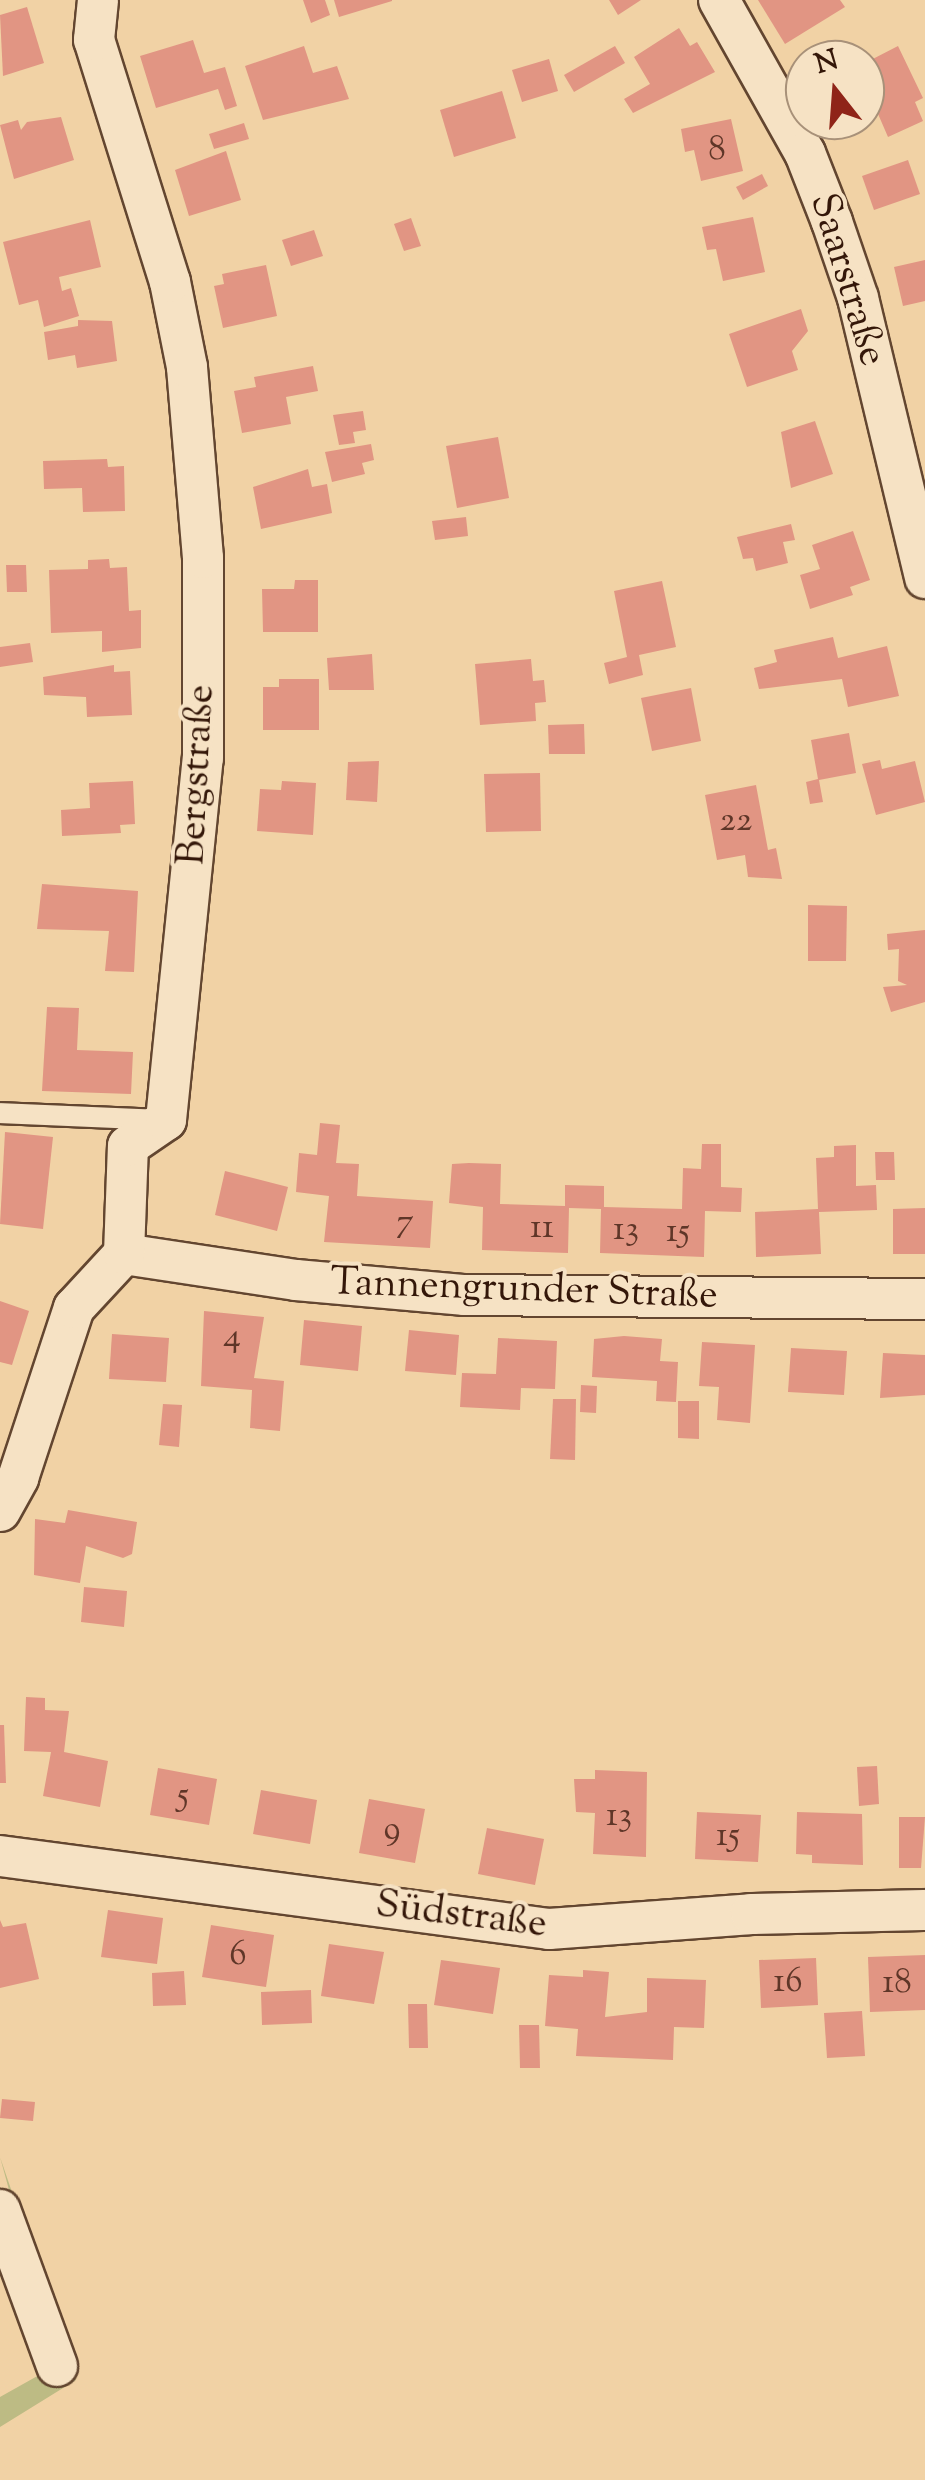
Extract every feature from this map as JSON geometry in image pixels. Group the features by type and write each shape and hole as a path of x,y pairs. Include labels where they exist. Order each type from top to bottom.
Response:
{"street":[{"name":"Bergstraße","path":"98,0 94,40 170,282 198,452 204,758 166,1120"},
{"name":"Saarstraße","path":"719,0 805,153 832,222 858,298 925,578"},
{"path":"0,1511 18,1478 74,1308 124,1254 128,1146 166,1120"},
{"name":"Tannengrunder Straße","path":"124,1254 296,1280 466,1295 925,1299"},
{"name":"Südstraße","path":"0,1856 549,1929 751,1914 925,1910"},
{"path":"0,2210 57,2366"}],"lane":[{"path":"0,1113 166,1120"}],"shaded area":[{"path":"0,2157 76,2380 0,2427 0,2397 57,2365"}],"building":[{"path":"303,0 325,0 330,15 311,23"},
{"path":"334,0 392,0 392,1 339,17"},
{"path":"609,0 641,0 618,15"},
{"path":"758,0 840,0 845,7 791,40 785,40 785,44"},
{"path":"27,7 44,63 3,76 0,15"},
{"path":"679,28 690,46 697,42 715,72 633,113 624,99 650,84 634,57"},
{"path":"193,40 204,73 225,67 237,106 225,110 218,89 156,108 140,56"},
{"path":"304,46 313,73 337,66 349,99 263,120 245,66"},
{"path":"615,46 625,63 574,92 564,75"},
{"path":"898,46 923,98 915,102 923,121 888,137 885,130 885,53"},
{"path":"549,59 558,91 522,102 512,70"},
{"path":"502,91 516,138 454,157 440,110"},
{"path":"61,117 74,160 14,179 0,125 18,120 21,130 27,122"},
{"path":"731,119 743,171 701,181 694,150 685,152 681,129"},
{"path":"244,123 249,139 214,149 209,134"},
{"path":"226,151 241,200 189,216 175,170"},
{"path":"908,160 920,194 874,210 862,176"},
{"path":"762,174 768,186 743,200 736,187"},
{"path":"753,217 765,272 723,281 716,249 707,250 702,227"},
{"path":"411,218 421,246 404,251 394,224"},
{"path":"90,220 101,267 59,277 62,291 71,288 79,316 44,327 38,300 19,305 3,242"},
{"path":"314,230 323,256 291,266 282,240"},
{"path":"925,260 925,301 903,306 894,267"},
{"path":"266,265 277,316 223,328 214,286 224,284 222,274"},
{"path":"801,309 808,331 792,351 798,370 747,387 729,334"},
{"path":"78,320 112,321 117,361 77,368 75,355 48,360 44,332 78,326"},
{"path":"313,366 318,391 286,397 291,424 242,433 234,391 256,387 254,377"},
{"path":"363,411 366,430 353,432 355,443 339,445 333,415"},
{"path":"815,421 833,474 791,488 781,432"},
{"path":"498,437 509,498 457,508 446,446"},
{"path":"371,444 374,460 362,463 365,474 332,482 325,452"},
{"path":"107,459 108,467 124,466 125,511 83,512 82,488 44,489 43,461"},
{"path":"308,469 312,487 327,484 332,513 261,529 253,487"},
{"path":"466,517 468,536 435,540 432,521"},
{"path":"791,524 795,540 783,542 788,563 756,571 753,558 743,559 737,537"},
{"path":"853,531 870,580 850,587 853,595 810,609 800,575 820,569 812,545"},
{"path":"109,559 110,568 127,567 129,611 141,610 141,648 102,652 102,631 51,633 49,570 88,569 88,560"},
{"path":"6,565 26,565 27,592 7,592"},
{"path":"295,580 318,580 318,632 263,632 262,589 294,589"},
{"path":"662,581 676,647 639,655 643,675 609,684 604,663 627,657 614,591"},
{"path":"833,637 838,658 887,646 899,696 848,707 842,679 759,689 754,668 777,662 774,650"},
{"path":"30,643 33,662 0,667 0,647"},
{"path":"372,654 374,690 329,690 327,658"},
{"path":"531,659 533,681 544,680 546,702 535,703 536,721 480,725 475,664"},
{"path":"114,665 114,672 130,671 132,715 87,717 86,697 44,695 43,677"},
{"path":"279,679 319,679 319,730 263,730 263,687 279,687"},
{"path":"691,688 701,741 652,751 641,698"},
{"path":"584,724 585,754 549,754 548,725"},
{"path":"849,733 856,773 819,780 823,802 810,804 806,782 818,779 811,740"},
{"path":"880,760 882,769 915,761 925,802 876,815 862,764"},
{"path":"379,761 377,802 346,800 348,762"},
{"path":"540,773 541,831 486,832 484,774"},
{"path":"133,781 135,824 120,825 121,833 62,836 61,810 90,808 89,783"},
{"path":"282,781 316,783 313,835 257,831 260,789 281,790"},
{"path":"756,785 768,850 776,848 782,879 748,877 745,855 717,860 705,795"},
{"path":"42,884 138,891 134,972 105,971 109,931 37,929"},
{"path":"808,905 847,906 846,961 808,961"},
{"path":"925,930 925,1002 891,1012 883,987 907,985 898,981 899,949 888,950 887,934"},
{"path":"47,1007 79,1008 77,1050 133,1052 131,1094 42,1091"},
{"path":"320,1123 340,1125 336,1163 359,1164 357,1196 433,1201 430,1248 324,1242 329,1196 296,1192 299,1153 317,1155"},
{"path":"5,1132 53,1137 43,1229 0,1224"},
{"path":"702,1144 721,1144 721,1187 742,1188 741,1212 705,1211 704,1257 600,1253 601,1209 569,1208 568,1253 482,1250 483,1207 449,1203 452,1164 469,1163 501,1164 500,1204 565,1206 565,1185 604,1186 604,1207 682,1209 683,1168 701,1169"},
{"path":"856,1145 856,1186 876,1185 877,1210 819,1212 821,1254 756,1257 755,1212 818,1209 816,1158 834,1157 834,1146"},
{"path":"875,1152 894,1152 895,1180 876,1180"},
{"path":"225,1171 288,1187 277,1231 215,1215"},
{"path":"925,1208 925,1254 893,1254 893,1209"},
{"path":"0,1301 29,1311 12,1365 0,1362"},
{"path":"204,1311 264,1317 254,1378 284,1381 280,1431 250,1428 252,1390 201,1386"},
{"path":"304,1320 362,1326 358,1371 300,1365"},
{"path":"409,1330 459,1335 456,1375 405,1371"},
{"path":"112,1334 169,1338 166,1382 109,1379"},
{"path":"498,1338 557,1341 555,1389 521,1388 520,1410 460,1407 462,1373 496,1374"},
{"path":"594,1339 662,1339 660,1361 678,1362 676,1402 656,1401 657,1381 592,1377"},
{"path":"702,1342 755,1345 750,1423 717,1420 719,1387 699,1386"},
{"path":"791,1348 847,1351 844,1395 788,1392"},
{"path":"883,1353 925,1355 925,1395 880,1398"},
{"path":"581,1385 597,1386 596,1413 580,1412"},
{"path":"553,1399 576,1399 575,1460 550,1459"},
{"path":"678,1401 699,1401 699,1439 678,1438"},
{"path":"163,1404 182,1405 179,1447 159,1445"},
{"path":"68,1510 137,1522 132,1554 123,1558 86,1546 80,1583 34,1575 35,1519 65,1523"},
{"path":"84,1587 127,1591 124,1627 81,1622"},
{"path":"26,1697 45,1698 45,1710 69,1711 64,1752 108,1761 100,1807 43,1796 51,1752 24,1751"},
{"path":"0,1725 4,1725 6,1783 0,1783"},
{"path":"877,1766 879,1804 859,1806 857,1767"},
{"path":"158,1768 217,1779 209,1825 150,1815"},
{"path":"595,1770 647,1772 646,1857 593,1854 595,1813 576,1812 574,1779 595,1779"},
{"path":"261,1790 317,1800 310,1844 253,1834"},
{"path":"369,1799 425,1809 415,1863 359,1853"},
{"path":"697,1812 761,1815 758,1862 695,1859"},
{"path":"797,1812 862,1814 863,1865 812,1863 812,1855 796,1854"},
{"path":"899,1817 925,1817 921,1868 899,1868"},
{"path":"487,1828 544,1839 535,1885 478,1874"},
{"path":"108,1910 163,1918 157,1964 101,1957"},
{"path":"0,1920 3,1927 26,1923 39,1979 0,1988"},
{"path":"211,1925 274,1935 266,1987 202,1977"},
{"path":"329,1944 384,1952 374,2004 321,1996"},
{"path":"925,1955 925,2010 870,2012 868,1957"},
{"path":"816,1958 818,2005 761,2008 759,1960"},
{"path":"441,1960 500,1968 493,2014 434,2005"},
{"path":"583,1970 609,1972 605,2017 647,2012 647,1978 706,1980 704,2028 674,2027 673,2060 576,2056 578,2029 545,2026 549,1975 583,1977"},
{"path":"184,1971 186,2005 153,2006 152,1973"},
{"path":"311,1990 312,2023 262,2025 261,1992"},
{"path":"408,2004 427,2004 428,2048 409,2048"},
{"path":"862,2011 865,2056 827,2058 824,2013"},
{"path":"519,2025 539,2025 540,2068 520,2068"},
{"path":"2,2099 35,2102 33,2121 0,2118"}]}
